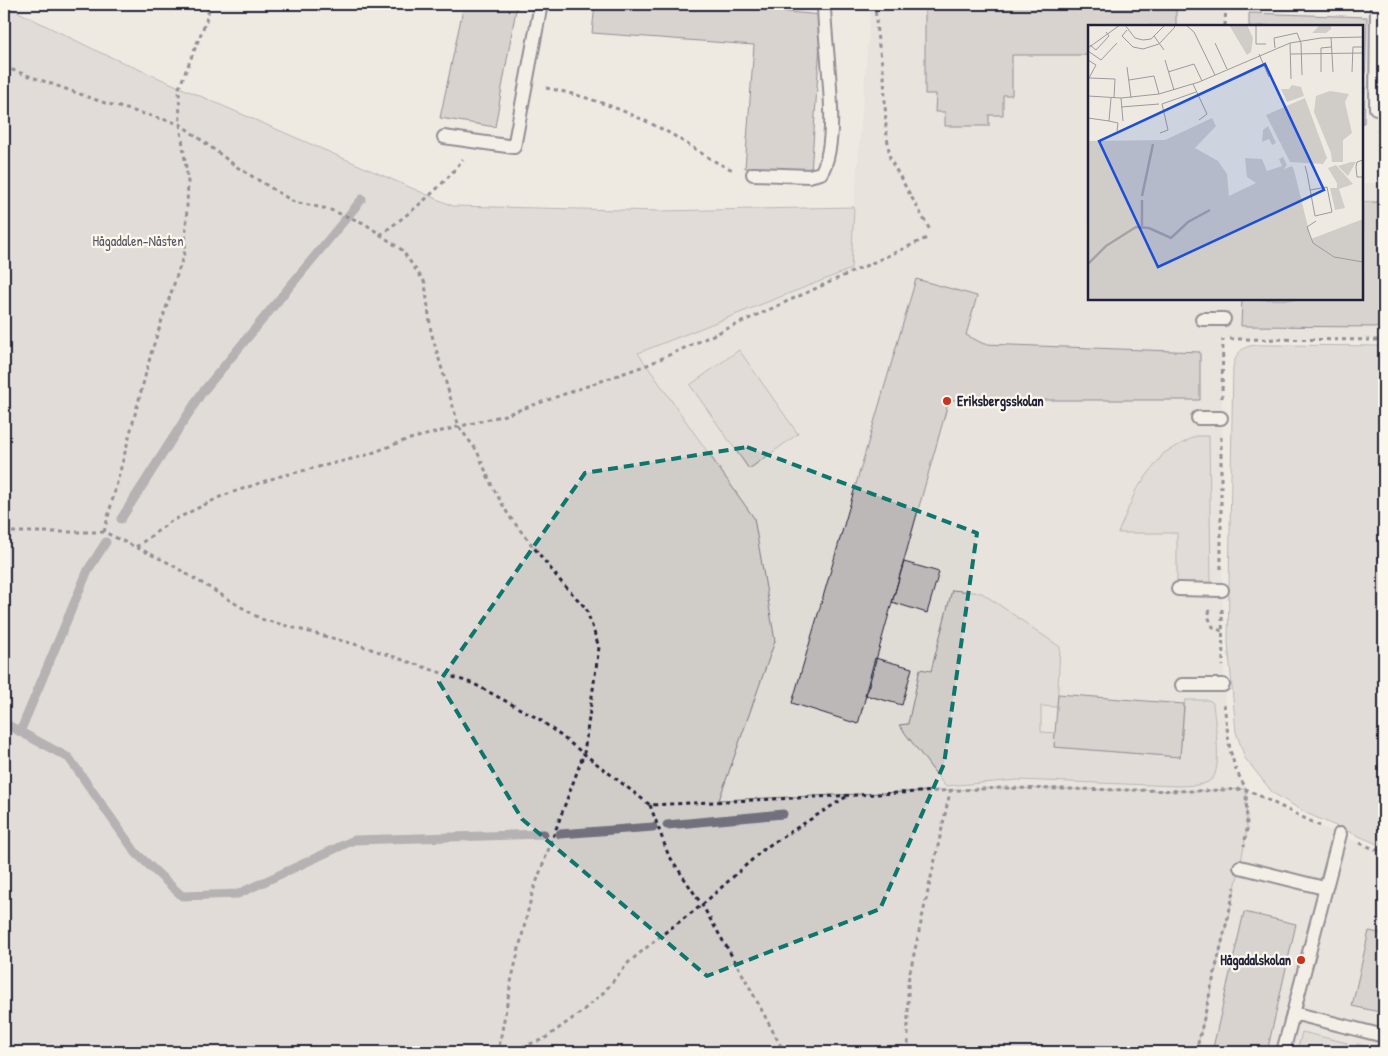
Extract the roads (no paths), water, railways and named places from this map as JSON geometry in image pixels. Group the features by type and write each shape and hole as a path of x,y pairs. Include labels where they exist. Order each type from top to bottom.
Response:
{"lane":[{"path":"444,137 514,147 541,4"},
{"path":"753,174 809,176 821,173 828,163 831,111 824,4"},
{"path":"1376,108 1377,4"},
{"path":"1202,319 1224,319"},
{"path":"1198,418 1221,418"},
{"path":"1178,589 1222,596"},
{"path":"1182,685 1223,685"},
{"path":"1283,1052 1324,888 1340,834"},
{"path":"1240,867 1324,888"},
{"path":"1293,1013 1384,1036"}],"waterway":[{"path":"121,519 201,394 362,199"},
{"path":"20,732 88,570 106,542"},
{"path":"4,723 69,758 136,853 182,896 238,894 354,840 544,834"},
{"path":"667,825 783,814"},
{"path":"560,834 653,827"}],"place":[{"name":"Eriksbergsskolan","path":"947,401"},
{"name":"Hågadalskolan","path":"1301,960"}],"park label":[{"name":"Hågadalen-Nåsten","path":"138,241"}]}
